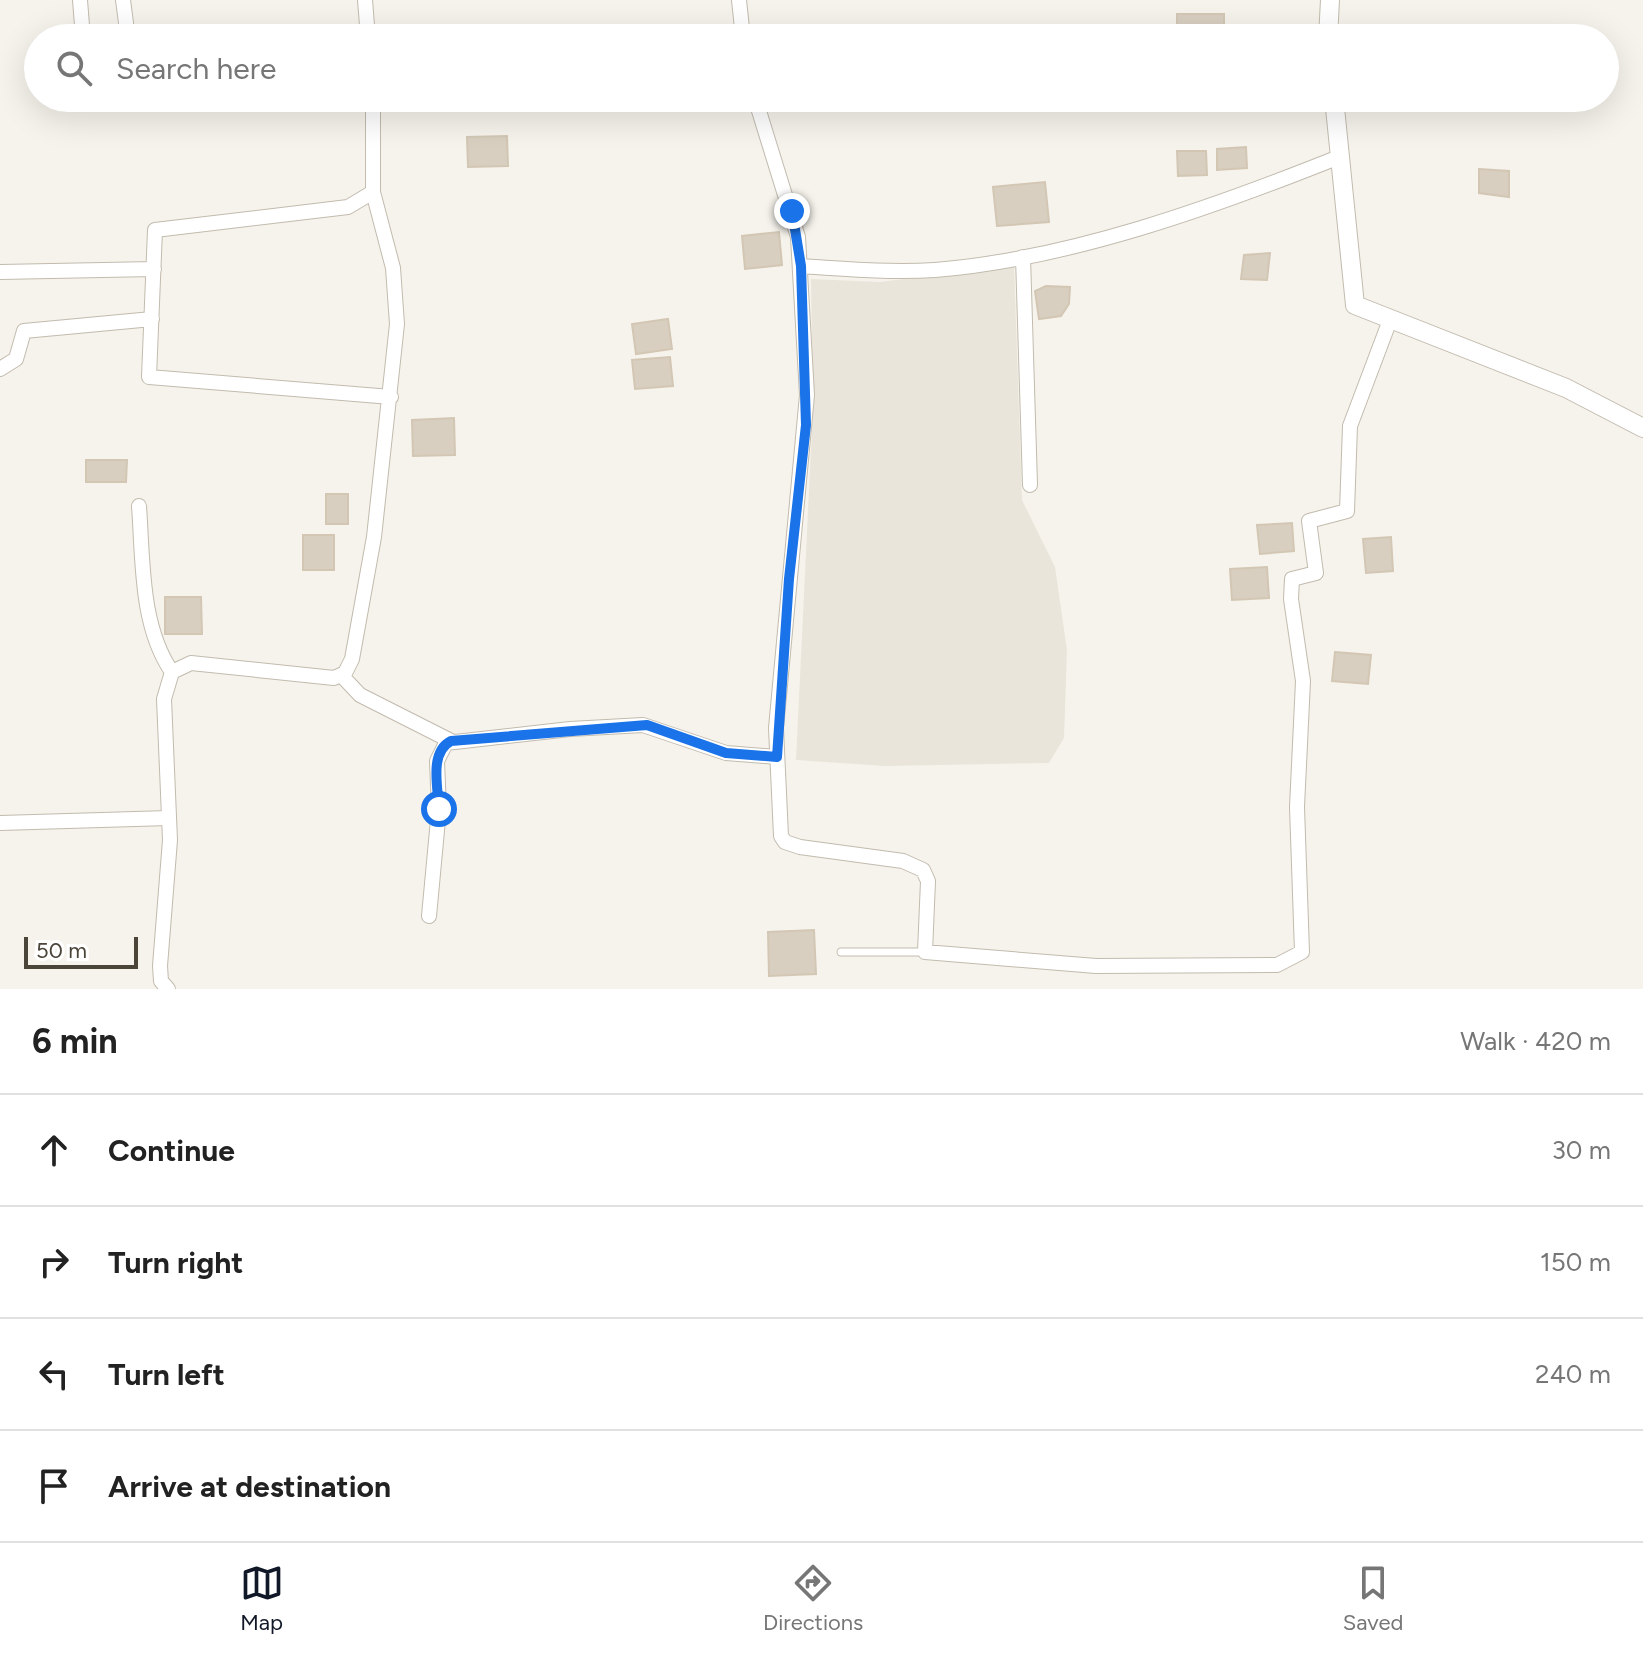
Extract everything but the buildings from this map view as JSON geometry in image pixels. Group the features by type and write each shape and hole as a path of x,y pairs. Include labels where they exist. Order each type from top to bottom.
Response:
{"street":[{"path":"80,0 82,24"},
{"path":"123,0 126,24"},
{"path":"365,0 367,24"},
{"path":"739,0 742,24"},
{"path":"1329,24 1330,0"},
{"path":"342,676 352,659 365,593 391,397 397,300 373,192 373,112"},
{"path":"760,112 792,211 801,266 806,425 789,579 777,757 781,830 785,842 818,850 903,861 923,870 928,881 925,952 1096,966 1277,965 1302,952 1297,807 1303,681 1291,599 1292,579 1316,573 1309,521 1347,511 1350,426 1390,320"},
{"path":"1335,112 1355,305 1566,388 1643,428"},
{"path":"801,266 923,270 1023,257 1184,212 1339,157"},
{"path":"373,192 348,207 155,230 149,377 391,397"},
{"path":"1023,257 1030,485"},
{"path":"0,272 154,269"},
{"path":"0,369 16,359 24,331 152,319"},
{"path":"139,506 150,615 158,647 172,672 164,699 169,818 168,889 160,966 161,981 168,989"},
{"path":"172,672 191,663 213,663 326,678 342,676"},
{"path":"342,676 360,695 451,741"},
{"path":"429,916 439,809 437,761 442,746 451,741 647,725 726,753 777,757"},
{"path":"0,823 169,818"}],"lane":[{"path":"841,952 925,952"}],"shaded area":[{"path":"1014,265 1022,500 1055,567 1067,650 1064,738 1049,763 885,766 796,760 813,408 811,279 880,282"}],"route":[{"path":"439,809 437,761 442,746 451,741 647,725 667,730 712,750 777,757 776,728 807,395 801,266 792,211"}]}
